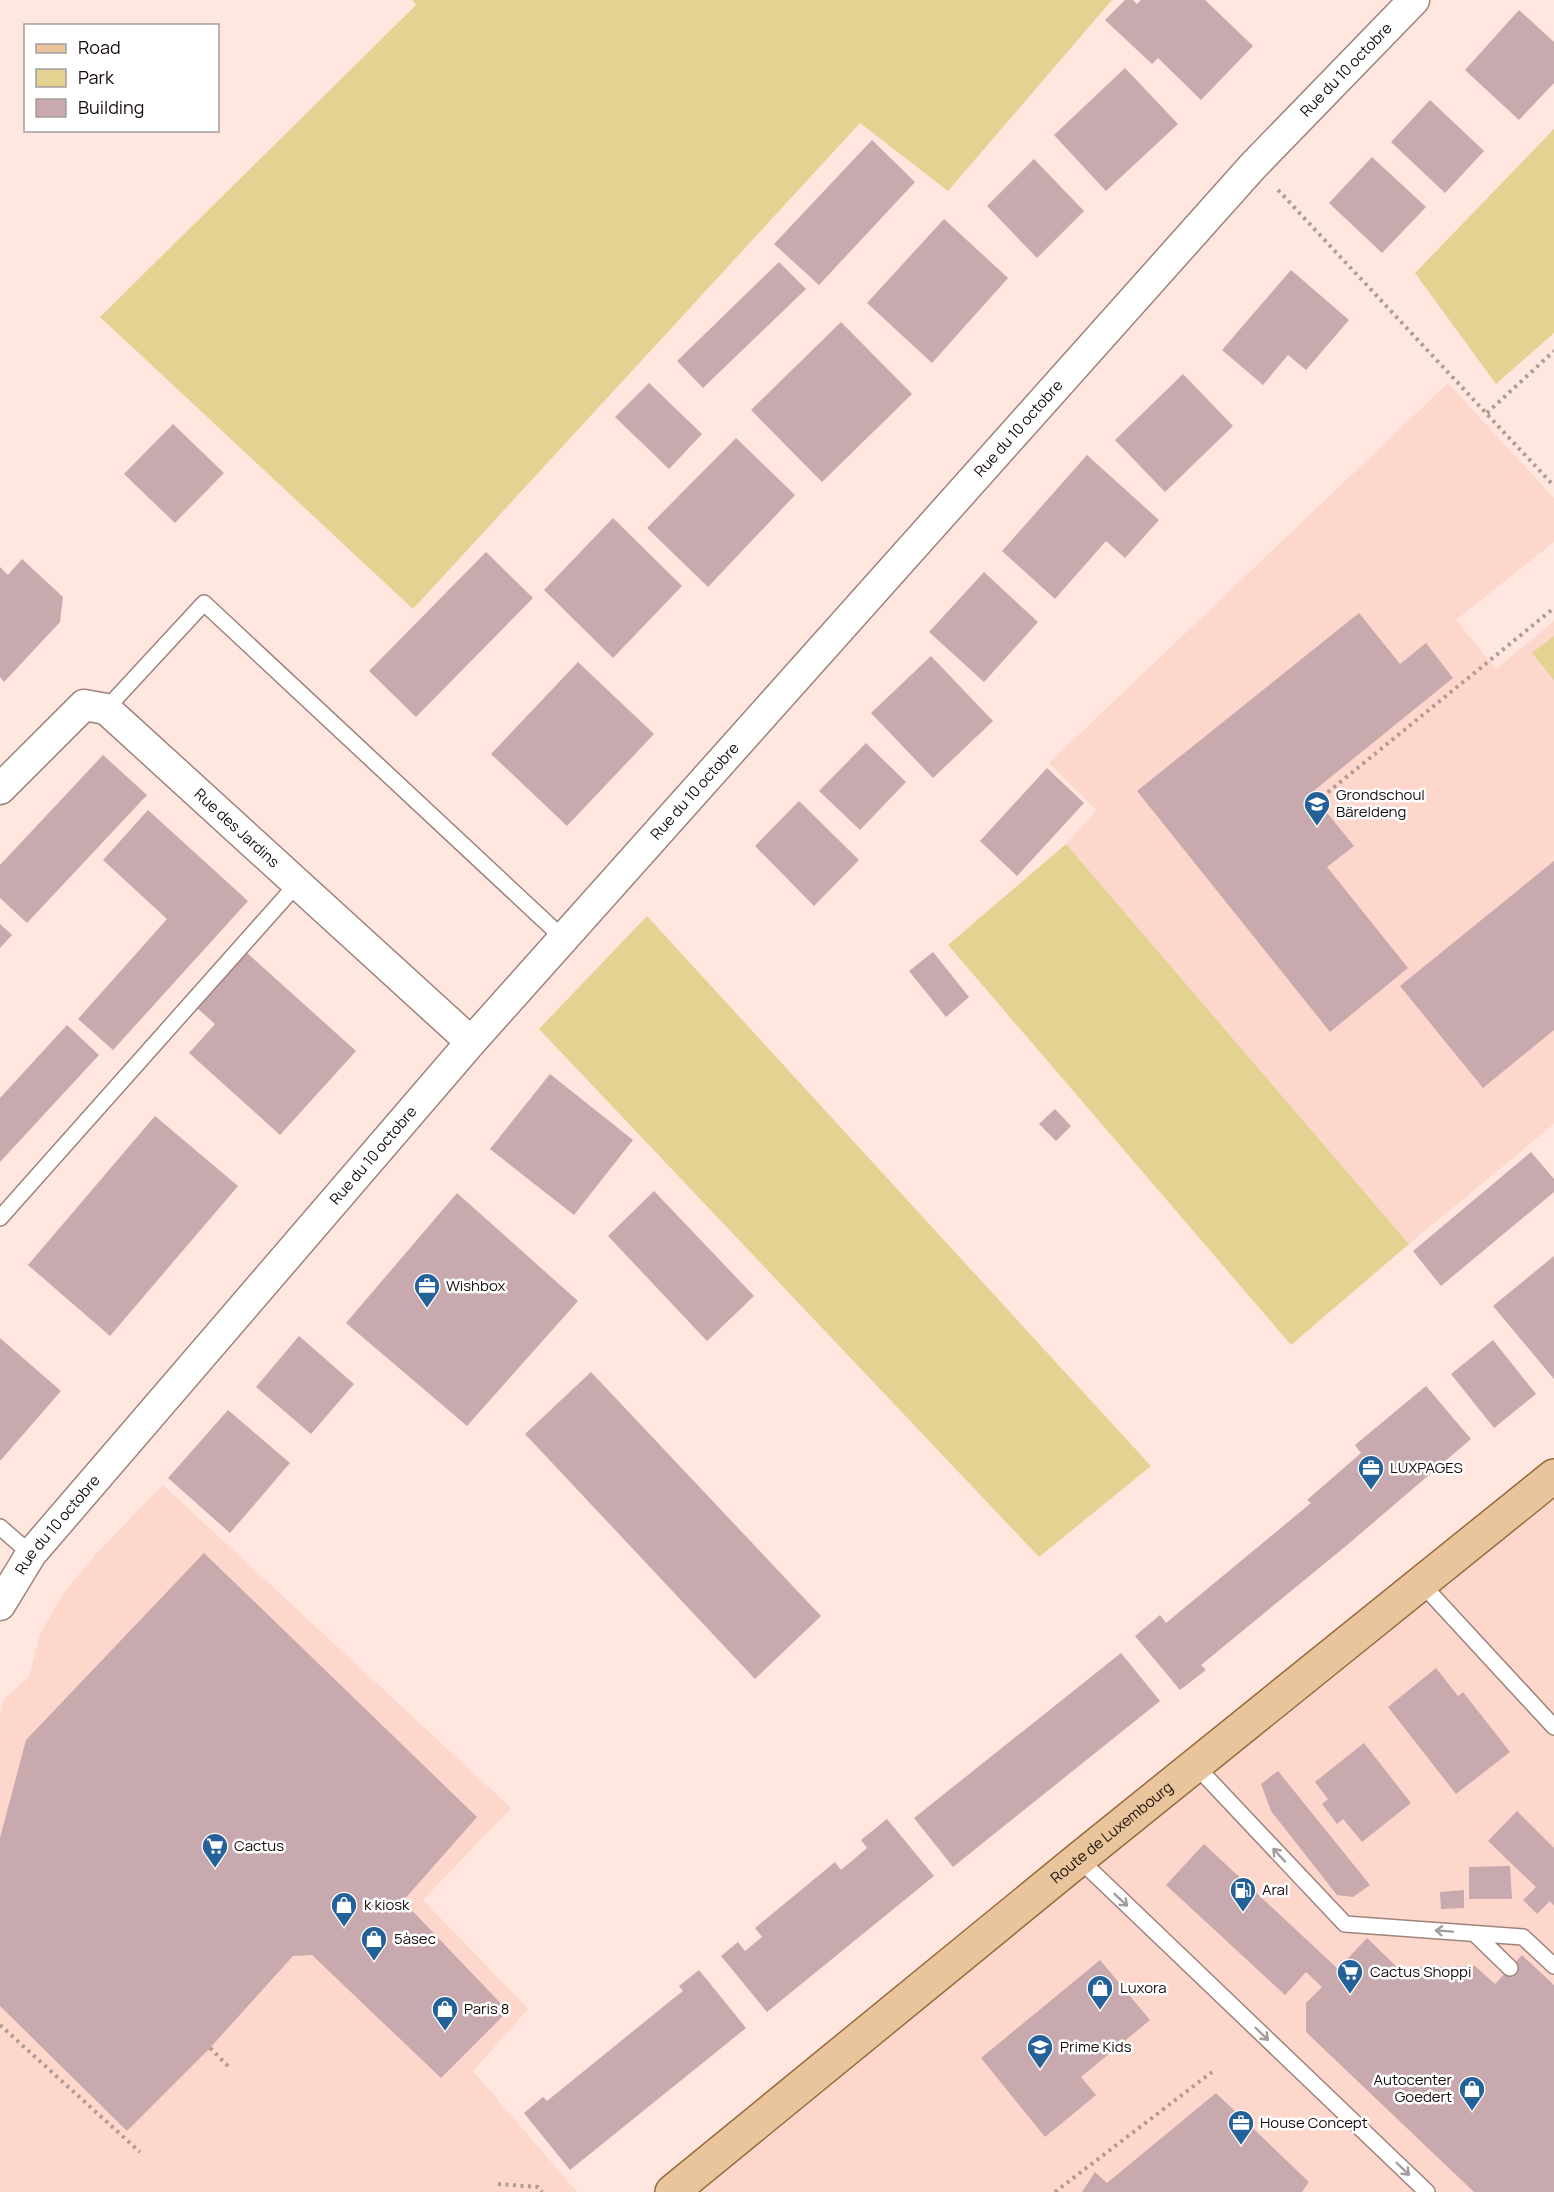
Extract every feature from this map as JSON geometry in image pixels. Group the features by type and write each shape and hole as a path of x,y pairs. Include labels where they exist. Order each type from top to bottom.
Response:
{"main road":[{"name":"Route de Luxembourg","path":"672,2192 1079,1859 1554,1476"}],"street":[{"name":"Rue du 10 octobre","path":"0,1605 31,1554 471,1042 1253,166 1414,0"},
{"path":"0,789 84,705 106,709"},
{"name":"Rue des Jardins","path":"106,709 471,1042"}],"lane":[{"path":"106,709 204,603 564,939"},
{"path":"0,1218 297,884"},
{"path":"0,1527 31,1554"},
{"path":"1421,1583 1554,1727"},
{"path":"1196,1766 1345,1924 1523,1937 1554,1966"},
{"path":"1079,1859 1427,2192"},
{"path":"1475,1934 1510,1968"}],"path":[{"path":"1274,185 1554,486"},
{"path":"1486,414 1554,351"},
{"path":"1322,797 1554,608"},
{"path":"0,2025 140,2152"},
{"path":"210,2048 229,2067"},
{"path":"1055,2192 1212,2072"},
{"path":"498,2184 538,2187 543,2192"}],"shaded area":[{"name":"Grondschoul Bäreldeng","path":"1448,383 1554,498 1554,542 1456,620 1496,669 1554,621 1554,1124 1409,1244 1066,844 1096,810 1049,763"},
{"path":"1554,1476 1554,2192 672,2192"},
{"path":"163,1485 511,1808 423,1900 528,2009 473,2071 577,2192 0,2192 0,1716 4,1699 29,1677 40,1634 63,1594 94,1556"}],"green space":[{"path":"412,0 1112,0 948,191 860,123 413,609 100,317 416,5"},
{"path":"1554,129 1554,333 1496,384 1415,273"},
{"path":"1554,636 1554,680 1532,653"},
{"path":"1066,844 1409,1244 1291,1345 948,945"},
{"path":"647,916 1151,1466 1039,1557 539,1029"}],"building":[{"path":"1125,0 1133,0 1137,4 1141,0 1205,0 1253,46 1201,100 1158,58 1152,64 1105,20"},
{"path":"1519,10 1554,42 1554,83 1519,120 1465,70"},
{"path":"1125,68 1178,124 1106,191 1054,135"},
{"path":"1430,100 1484,151 1445,193 1391,142"},
{"path":"872,140 915,182 819,285 774,244"},
{"path":"1372,157 1426,207 1382,253 1329,203"},
{"path":"1034,159 1084,211 1037,258 987,206"},
{"path":"944,219 1008,278 932,363 867,303"},
{"path":"779,262 806,289 703,388 677,361"},
{"path":"1291,270 1349,320 1306,370 1288,355 1263,385 1222,350"},
{"path":"841,322 912,394 822,482 751,410"},
{"path":"1183,374 1233,426 1165,492 1115,440"},
{"path":"649,383 702,434 669,469 615,417"},
{"path":"173,424 224,473 175,523 124,474"},
{"path":"736,438 795,495 708,587 647,528"},
{"path":"1087,455 1159,520 1125,558 1106,541 1055,599 1002,551"},
{"path":"613,518 682,586 613,658 544,590"},
{"path":"486,552 533,598 416,717 369,671"},
{"path":"22,559 63,597 60,622 4,682 0,677 0,567 8,575"},
{"path":"984,572 1038,622 984,682 929,632"},
{"path":"1359,613 1400,664 1426,643 1453,678 1311,793 1354,846 1327,867 1408,968 1330,1032 1137,791"},
{"path":"931,656 993,721 933,778 871,713"},
{"path":"578,662 654,734 567,826 491,754"},
{"path":"866,743 906,782 860,830 819,791"},
{"path":"103,755 147,795 27,923 0,898 0,865"},
{"path":"1047,768 1084,803 1017,876 980,841"},
{"path":"799,801 859,860 814,906 755,846"},
{"path":"148,810 248,901 113,1050 78,1019 167,919 103,860"},
{"path":"1554,861 1554,1030 1483,1088 1400,986"},
{"path":"0,924 12,935 0,948"},
{"path":"246,952 356,1051 280,1135 189,1053 215,1024 196,1007"},
{"path":"933,952 969,997 946,1017 909,971"},
{"path":"67,1025 99,1055 0,1162 0,1098"},
{"path":"550,1074 633,1140 574,1215 490,1149"},
{"path":"1055,1109 1071,1126 1056,1141 1039,1124"},
{"path":"155,1116 238,1186 110,1336 28,1265"},
{"path":"1531,1152 1554,1179 1554,1192 1441,1286 1413,1251"},
{"path":"654,1191 754,1296 707,1341 608,1236"},
{"path":"457,1193 578,1301 467,1426 346,1323"},
{"path":"1554,1256 1554,1379 1493,1306"},
{"path":"299,1336 354,1384 311,1434 256,1387"},
{"path":"0,1338 61,1391 0,1461"},
{"path":"1493,1340 1536,1394 1494,1428 1451,1374"},
{"path":"591,1372 821,1616 755,1679 525,1434"},
{"path":"1426,1386 1471,1439 1346,1546 1201,1665 1206,1670 1180,1690 1135,1636 1160,1615 1166,1623 1311,1503 1307,1500 1361,1453 1355,1445"},
{"path":"228,1410 290,1463 230,1533 168,1478"},
{"name":"Cactus","path":"204,1553 477,1817 403,1901 508,2011 441,2078 312,1955 293,1956 210,2048 127,2131 0,2006 0,1838 26,1740"},
{"path":"1121,1653 1160,1701 953,1867 914,1818"},
{"path":"1436,1668 1458,1696 1463,1692 1510,1752 1456,1794 1388,1707"},
{"path":"1364,1743 1411,1803 1362,1842 1343,1819 1337,1824 1322,1804 1328,1799 1315,1782"},
{"path":"1278,1771 1370,1885 1353,1897 1337,1895 1271,1811 1261,1784"},
{"path":"1517,1811 1554,1848 1554,1906 1550,1901 1537,1914 1523,1900 1536,1887 1488,1841"},
{"path":"887,1819 934,1876 767,2012 721,1956 738,1942 745,1951 762,1937 755,1928 835,1862 841,1870 867,1848 861,1840"},
{"name":"Autocenter Goedert","path":"1204,1844 1338,1969 1367,1938 1398,1968 1475,1966 1495,1984 1522,1955 1554,1985 1554,2192 1474,2192 1306,2032 1306,2003 1322,1987 1306,1972 1285,1995 1166,1885"},
{"path":"1510,1866 1512,1899 1469,1899 1469,1867"},
{"path":"1464,1890 1464,1908 1441,1909 1440,1892"},
{"name":"Prime Kids","path":"1100,1960 1150,2020 1081,2077 1096,2095 1045,2137 981,2058"},
{"path":"699,1970 746,2028 570,2170 524,2113 543,2097 547,2101 683,1991 679,1986"},
{"path":"1216,2093 1309,2182 1302,2192 1082,2192 1095,2172 1107,2183"}],"place":[{"name":"Grondschoul Bäreldeng","path":"1317,827"},
{"name":"Wishbox","path":"427,1309"},
{"name":"LUXPAGES","path":"1371,1491"},
{"name":"Cactus","path":"215,1869"},
{"name":"Aral","path":"1243,1913"},
{"name":"k kiosk","path":"344,1928"},
{"name":"5àsec","path":"374,1962"},
{"name":"Cactus Shoppi","path":"1350,1995"},
{"name":"Luxora","path":"1100,2011"},
{"name":"Paris 8","path":"445,2032"},
{"name":"Prime Kids","path":"1040,2070"},
{"name":"Autocenter Goedert","path":"1472,2112"},
{"name":"House Concept","path":"1241,2146"}]}
